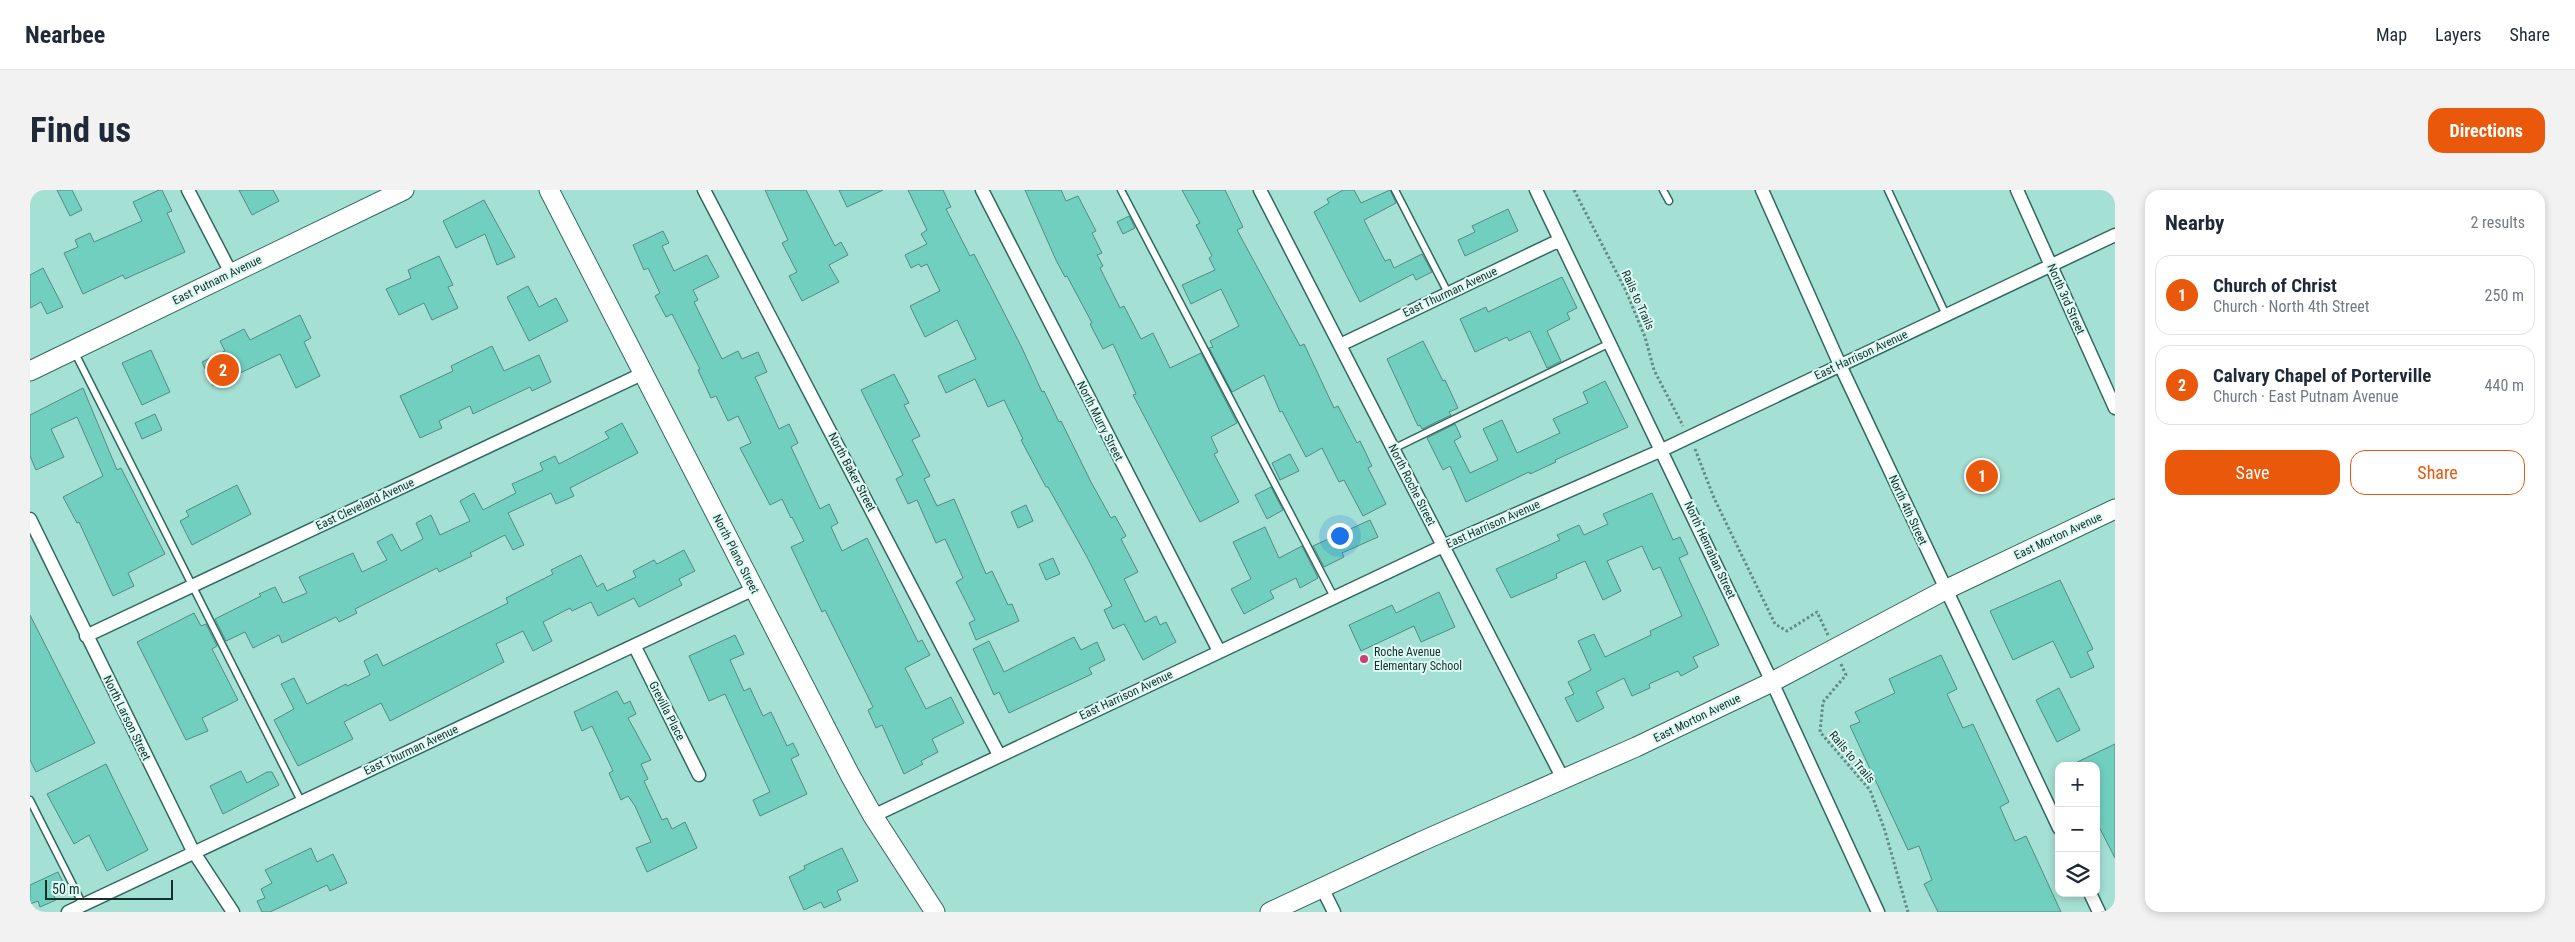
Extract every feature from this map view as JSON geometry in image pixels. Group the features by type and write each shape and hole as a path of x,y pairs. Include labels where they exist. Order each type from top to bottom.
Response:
{"main road":[{"name":"East Putnam Avenue","path":"30,371 404,190"},
{"name":"North Plano Street","path":"549,190 873,816 935,912"},
{"name":"East Morton Avenue","path":"1270,912 1636,747 1772,682 1945,590 2115,509"}],"street":[{"path":"188,190 231,273"},
{"name":"North Baker Street","path":"704,190 999,755"},
{"name":"North Murry Street","path":"982,190 1219,651"},
{"name":"North Roche Street","path":"1260,190 1563,780"},
{"name":"North Henrahan Street","path":"1536,190 1772,682 1878,912"},
{"name":"North 4th Street","path":"1762,190 1840,365 2055,820"},
{"name":"North 3rd Street","path":"2017,190 2115,408"},
{"name":"East Harrison Avenue","path":"873,816 1443,546 1662,450 2115,235"},
{"name":"East Thurman Avenue","path":"1340,345 1560,240"},
{"name":"East Cleveland Avenue","path":"86,636 644,373"},
{"name":"North Larson Street","path":"30,519 193,851 233,912"},
{"name":"East Thurman Avenue","path":"68,912 193,851 635,647 754,589"},
{"name":"Grevilla Place","path":"635,647 699,775"},
{"path":"1322,888 1334,912"},
{"path":"2092,897 2099,912"}],"lane":[{"path":"1121,190 1334,597"},
{"path":"1395,190 1448,293"},
{"path":"1663,190 1669,201"},
{"path":"1888,190 1946,315"},
{"path":"1393,449 1610,343"},
{"path":"74,350 191,586 301,801"},
{"path":"30,800 83,904"}],"path":[{"name":"Rails to Trails","path":"1574,190 1626,291 1645,338 1654,370 1680,420"},
{"path":"1696,451 1714,498 1775,624 1787,631 1817,612 1824,628"},
{"name":"Rails to Trails","path":"1846,675 1824,702 1820,732 1870,790 1886,831 1908,912"}],"building":[{"path":"57,190 72,190 82,210 70,216"},
{"path":"162,190 172,211 167,213 185,252 125,279 123,275 83,294 64,253 78,247 75,240 90,233 94,242 142,221 133,202"},
{"path":"239,190 273,190 279,201 252,215"},
{"path":"765,190 806,190 835,246 841,242 848,255 829,265 839,282 802,301 789,276 797,272 782,243 788,240"},
{"path":"839,190 883,190 847,207"},
{"path":"908,190 943,190 951,207 946,209 970,256 974,254 1022,348 1042,392 1044,391 1059,422 1061,421 1111,518 1115,516 1126,536 1121,539 1138,572 1124,579 1145,622 1156,616 1160,625 1166,622 1176,642 1143,660 1124,624 1113,629 1104,610 1112,606 1087,557 1021,440 1023,439 1004,400 988,407 975,379 946,393 938,376 976,359 957,320 925,337 910,306 940,291 927,264 921,267 919,264 911,268 905,255 927,244 921,234 927,230"},
{"path":"1025,190 1061,190 1066,201 1078,196 1096,231 1092,233 1102,253 1097,255 1103,266 1100,268 1120,308 1124,306 1141,339 1153,333 1170,368 1201,353 1237,423 1211,437 1218,452 1214,454 1239,502 1200,522 1133,395 1136,394 1113,344 1103,349 1090,324 1092,323 1067,276 1065,277 1056,260"},
{"path":"1182,190 1225,190 1243,227 1237,230 1300,346 1304,344 1334,408 1338,406 1357,443 1360,441 1372,466 1368,468 1386,504 1363,516 1344,480 1339,482 1322,448 1306,457 1282,411 1280,412 1264,375 1232,392 1209,348 1213,347 1210,341 1239,326 1221,289 1191,304 1182,285 1215,270 1209,258 1212,256 1196,225 1200,223"},
{"path":"1343,190 1354,190 1361,203 1390,190 1396,203 1364,220 1385,261 1390,259 1394,268 1422,254 1432,272 1416,280 1413,274 1360,302 1314,212 1329,203 1327,199"},
{"path":"484,200 515,257 497,265 485,234 456,248 443,221"},
{"path":"1508,209 1518,231 1465,256 1458,240 1475,232 1472,226"},
{"path":"1129,216 1135,228 1123,234 1117,222"},
{"path":"663,231 669,243 662,246 674,271 707,255 719,277 693,290 698,300 694,302 722,359 738,351 742,359 758,352 767,372 755,377 779,429 789,424 798,443 791,447 820,509 829,504 838,523 831,527 842,551 867,538 918,642 922,640 930,655 905,668 926,709 951,697 964,723 932,739 938,752 921,761 923,764 904,774 882,725 876,728 868,710 873,707 825,610 822,612 791,547 804,541 792,517 782,499 770,505 740,448 751,443 738,416 728,421 716,396 711,398 698,370 700,369 672,314 666,317 655,296 660,293 648,268 644,270 633,245"},
{"path":"439,256 453,285 448,287 458,308 432,320 424,303 399,315 386,289 411,278 408,270"},
{"path":"43,268 63,307 47,314 41,302 30,308 30,275"},
{"path":"1562,277 1577,308 1567,313 1570,319 1547,331 1561,361 1547,368 1530,331 1509,341 1507,337 1475,352 1460,319 1486,307 1488,312"},
{"path":"528,286 539,307 556,298 568,321 529,341 507,297"},
{"path":"300,315 311,338 304,342 320,376 296,388 280,354 213,386 202,362 225,351 220,341 244,329 250,340"},
{"path":"1423,341 1458,408 1449,412 1451,415 1422,429 1420,425 1418,426 1387,359"},
{"path":"492,346 504,371 539,355 551,382 532,391 530,387 473,414 470,406 439,421 442,428 420,438 400,396 453,371 451,366"},
{"path":"151,350 170,392 142,405 122,363"},
{"path":"894,374 909,403 904,405 920,436 912,440 930,476 924,479 937,506 954,499 986,574 992,571 1008,605 1012,604 1019,621 976,640 969,623 975,620 956,582 963,578 945,539 936,543 917,500 908,504 896,479 903,475 861,390"},
{"path":"1605,381 1628,427 1555,460 1556,462 1530,474 1529,472 1466,502 1450,466 1443,470 1427,438 1455,424 1461,437 1454,441 1470,473 1498,460 1483,429 1502,420 1517,453 1560,433 1553,419 1588,403 1583,392"},
{"path":"83,388 117,470 121,468 165,554 128,573 134,586 113,596 79,522 77,523 63,497 103,476 77,417 51,429 64,457 36,470 30,456 30,415"},
{"path":"155,414 162,430 142,439 135,423"},
{"path":"622,423 638,453 570,488 574,496 556,504 551,493 508,513 524,545 513,550 505,535 470,553 472,556 439,572 437,568 355,609 357,613 339,622 336,617 282,643 279,635 253,648 245,632 226,641 215,619 261,596 259,594 275,587 283,603 307,593 299,577 353,553 362,572 387,560 377,542 392,534 401,551 423,539 416,523 431,515 440,535 470,521 460,501 474,493 483,510 516,493 512,484 543,470 540,463 555,456 559,464 609,438 605,432"},
{"path":"1290,454 1299,471 1280,480 1272,463"},
{"path":"237,485 251,514 192,545 180,521 189,516 186,511"},
{"path":"1271,487 1283,510 1267,519 1255,495"},
{"path":"1652,493 1673,540 1680,537 1688,554 1679,558 1719,645 1693,657 1698,667 1681,676 1678,671 1649,684 1650,688 1632,696 1624,678 1596,692 1604,708 1577,722 1565,698 1574,694 1568,682 1591,670 1578,641 1594,634 1605,657 1651,635 1650,631 1682,616 1660,567 1653,570 1642,546 1607,561 1621,591 1603,600 1585,561 1556,574 1557,578 1511,598 1496,569 1560,540 1557,535 1579,525 1584,535 1608,524 1603,514"},
{"path":"1026,505 1033,521 1018,528 1011,512"},
{"path":"1370,520 1378,537 1342,553 1344,557 1324,567 1313,546"},
{"path":"1265,527 1279,558 1302,546 1318,578 1300,588 1296,578 1270,591 1274,598 1244,614 1231,589 1251,579 1233,542"},
{"path":"684,550 695,571 679,579 682,585 639,607 634,598 598,616 591,602 572,611 570,608 543,622 552,641 533,651 523,631 496,644 504,662 390,721 381,703 344,722 353,739 298,766 274,720 294,709 281,684 294,678 307,704 346,684 347,686 370,675 364,661 377,654 383,666 508,603 506,598 553,574 551,570 581,555 597,587 603,583 607,591 636,577 633,571 654,560 657,564"},
{"path":"1053,558 1060,574 1046,580 1039,564"},
{"path":"2060,580 2093,649 2087,652 2094,667 2071,678 2053,641 2013,660 1990,611"},
{"path":"1439,592 1455,627 1421,642 1414,626 1361,651 1349,625 1392,605 1396,613"},
{"path":"194,613 201,626 206,624 217,646 212,649 238,700 202,718 208,731 186,740 137,642"},
{"path":"30,615 95,743 36,772 30,760"},
{"path":"735,635 744,654 730,660 744,691 750,688 763,716 771,712 787,746 793,743 799,755 791,759 807,794 760,816 753,800 770,792 725,694 709,701 689,656"},
{"path":"1074,637 1081,650 1097,642 1105,660 1089,668 1092,674 1009,713 999,692 994,695 973,649 989,641 1004,672"},
{"path":"1941,655 1957,689 1947,694 1963,728 1973,724 2009,802 2000,807 2015,841 2026,836 2061,912 1938,912 1924,884 1932,880 1919,846 1908,850 1850,726 1860,722 1855,712 1895,693 1889,679"},
{"path":"2059,688 2080,730 2057,742 2036,700"},
{"path":"617,691 624,704 630,701 636,714 628,718 651,760 641,764 648,779 644,781 662,820 667,818 672,829 685,822 697,848 647,872 636,848 651,842 635,806 628,796 621,800 609,773 613,771 592,726 582,731 574,712"},
{"path":"2115,744 2115,858 2100,829 2100,762 2077,762"},
{"path":"106,764 148,850 107,871 89,835 74,844 47,794"},
{"path":"241,771 247,783 267,772 272,772 279,785 223,814 210,786"},
{"path":"311,848 317,862 333,854 347,883 330,891 327,885 270,912 262,912 257,901 265,898 261,889 272,883 265,870"},
{"path":"842,848 858,881 837,891 841,900 824,908 821,902 804,910 789,877 805,869 804,866"},
{"path":"58,872 65,886 52,892 56,900 40,907 38,901 30,904 30,885"}],"place":[{"name":"Calvary Chapel of Porterville","path":"223,370"},
{"name":"Church of Christ","path":"1982,476"},
{"name":"Roche Avenue Elementary School","path":"1364,659"}]}
